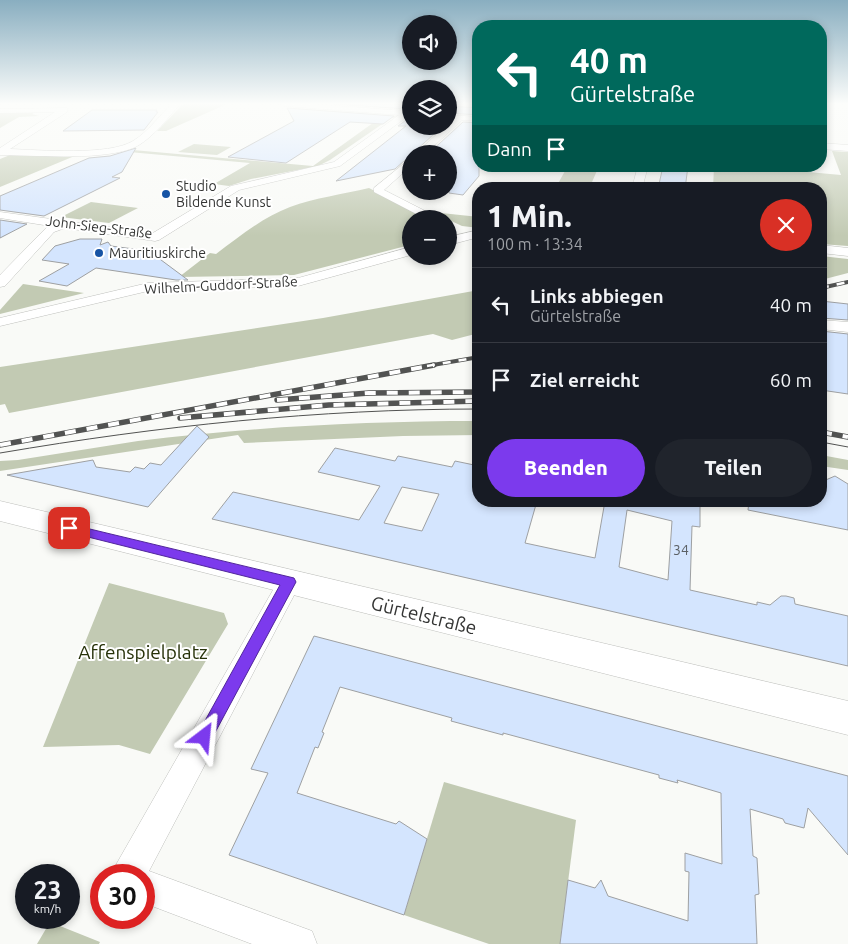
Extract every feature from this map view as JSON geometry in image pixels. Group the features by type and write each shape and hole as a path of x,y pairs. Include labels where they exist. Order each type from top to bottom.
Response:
{"main road":[{"name":"Gürtelstraße","path":"0,511 848,718"}],"street":[{"path":"0,152 102,152 126,148"},
{"name":"John-Sieg-Straße","path":"0,215 61,225 155,236 235,188 337,164 360,148"},
{"path":"402,168 378,190 416,210"},
{"path":"0,283 50,230 61,225"},
{"path":"457,229 472,233"},
{"path":"457,239 472,235"},
{"path":"827,250 848,252"},
{"name":"Wilhelm-Guddorf-Straße","path":"0,322 148,286 298,282 402,253"},
{"path":"827,325 848,327"},
{"path":"135,864 289,582"},
{"path":"155,890 299,944"}],"green space":[{"path":"186,148 229,148 217,155 178,152"},
{"path":"338,148 347,148 318,166 251,179 229,186 214,184 250,163 129,152 133,150 313,166"},
{"path":"832,151 848,152 848,246 827,244 827,182 713,182 714,172 808,172 841,175"},
{"path":"10,155 77,155 0,187 0,159"},
{"path":"564,172 596,172 592,182 559,182"},
{"path":"369,188 412,210 402,210 402,247 294,275 179,277 210,253 216,254 270,216 309,201"},
{"path":"91,202 138,208 109,223 61,217"},
{"path":"457,215 472,216 472,227 457,224"},
{"path":"827,257 848,259 848,273 827,278"},
{"path":"23,284 84,293 0,314 0,310"},
{"path":"472,291 472,335 452,340 433,334 9,413 5,404 0,405 0,367 323,318"},
{"path":"472,421 472,435 244,443 238,435 0,471 0,461 18,460 138,441 223,432 394,422"},
{"path":"827,456 848,460 848,470 827,467"},
{"name":"Affenspielplatz","path":"109,583 224,613 228,624 150,754 119,745 43,747"},
{"path":"444,782 576,820 560,944 489,944 404,915"},
{"path":"46,929 68,929 100,942 99,944 37,944"}],"building":[{"path":"136,148 122,172 112,177 120,178 44,216 0,210 0,196 89,158 110,156"},
{"path":"244,148 309,148 286,163 228,157"},
{"path":"378,148 402,148 402,163 395,169 336,181"},
{"path":"457,148 472,148 472,172 479,172 479,176 463,195 457,194"},
{"path":"662,172 687,172 686,182 660,182"},
{"path":"0,220 27,224 0,238"},
{"path":"80,239 102,239 100,245 108,242 111,246 149,251 188,280 176,280 96,268 67,286 39,281 69,264 42,260 55,246"},
{"path":"827,302 848,304 848,320 827,318"},
{"path":"827,332 848,334 848,394 827,391"},
{"path":"197,426 209,437 148,507 7,475 93,460 96,467 130,472 135,467 144,469 150,463 161,465"},
{"path":"335,448 395,461 398,456 452,467 455,461 472,465 472,507 535,507 525,543 595,558 604,507 700,507 700,527 692,526 690,590 757,605 757,602 770,605 781,596 786,596 794,598 795,604 848,616 848,666 212,519 233,492 359,520 380,486 318,472","holes":["402,487 439,494 422,531 384,523","627,510 672,521 668,580 619,567"]},
{"path":"835,476 848,484 848,530 748,510 748,507 827,507 827,479"},
{"path":"314,636 848,776 848,855 808,808 804,828 785,823 783,819 750,809 753,856 757,858 759,894 755,895 757,944 560,944 568,880 595,888 601,880 608,896 688,921 689,872 685,871 685,853 722,864 721,793 677,780 678,783 659,778 659,775 503,733 503,735 451,721 452,718 340,687 322,732 324,733 318,748 315,747 297,793 396,824 399,821 427,839 404,915 229,855 268,773 251,769"}],"tram line":[{"path":"0,453 119,435 239,421 359,412 472,409"},
{"path":"827,443 848,447"}],"railway":[{"path":"827,287 848,282"},
{"path":"427,366 472,358"},
{"path":"0,445 434,365"},
{"path":"277,400 369,393 472,392"},
{"path":"180,418 329,405 472,401"},
{"path":"827,433 848,437"}],"place":[{"name":"Studio Bildende Kunst","path":"166,194"},
{"name":"Mauritiuskirche","path":"99,253"}],"route":[{"path":"69,528 289,582 204,737"}]}
